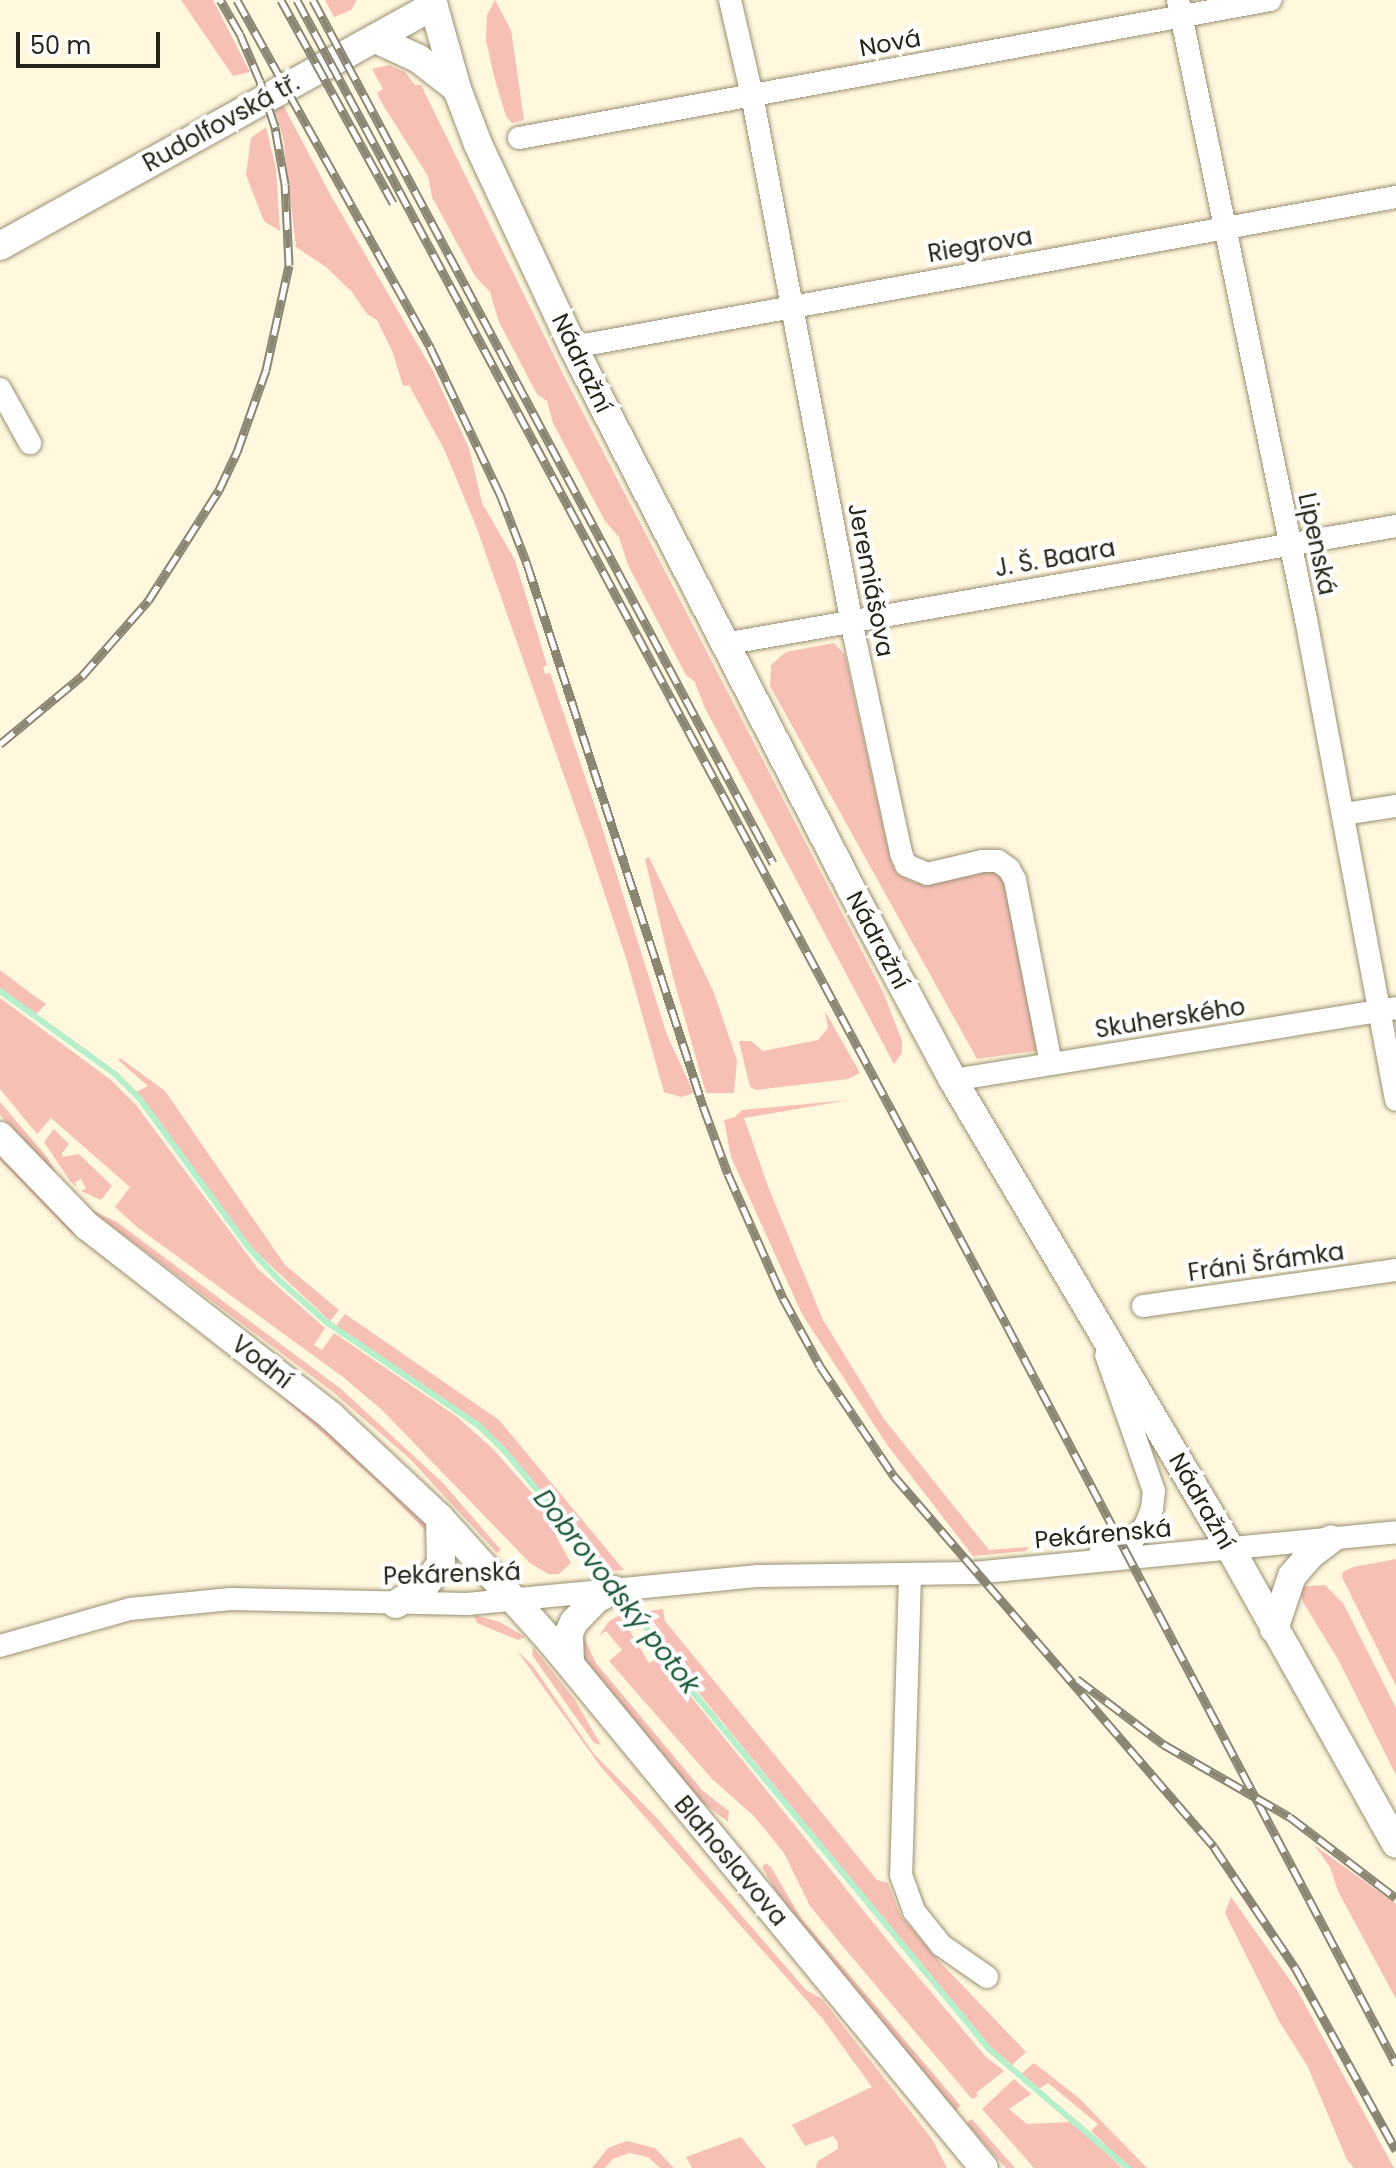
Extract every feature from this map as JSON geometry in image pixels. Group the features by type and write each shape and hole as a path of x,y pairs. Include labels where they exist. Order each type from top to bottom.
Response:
{"main road":[{"name":"Rudolfovská tř.","path":"0,246 196,135 376,39 436,2"},
{"name":"Nádražní","path":"436,2 457,89 478,144 573,347 724,644 953,1080 1230,1548 1396,1844"},
{"path":"376,39 419,59 457,89"},
{"name":"Vodní","path":"0,1136 87,1226 331,1416 440,1518 512,1600"},
{"path":"396,1604 423,1588 441,1564 440,1518"},
{"path":"1274,1629 1292,1576 1310,1555 1331,1539"},
{"path":"570,1664 569,1633 582,1610 609,1592"},
{"name":"Blahoslavova","path":"512,1600 570,1664 984,2168"}],"street":[{"name":"Jeremiášova","path":"730,0 752,95 850,620 901,853 906,865 927,874 983,861 998,861 1009,869 1015,880 1051,1064"},
{"name":"Nová","path":"519,138 752,95 1180,8 1270,0"},
{"name":"Lipenská","path":"1180,8 1344,814 1388,1010 1396,1100"},
{"name":"Riegrova","path":"573,347 792,304 1396,197"},
{"path":"0,389 30,443"},
{"name":"J. Š. Baara","path":"724,644 1396,526"},
{"path":"1344,814 1396,806"},
{"name":"Skuherského","path":"953,1080 1388,1010"},
{"name":"Fráni Šrámka","path":"1143,1306 1396,1270"},
{"path":"1068,1562 1133,1539 1145,1526 1152,1509 1154,1491 1093,1318"},
{"name":"Pekárenská","path":"0,1646 130,1609 231,1599 301,1598 396,1604 512,1600 759,1576 974,1573 1396,1532"},
{"path":"910,1576 901,1875 914,1911 941,1945 987,1977"}],"shaded area":[{"path":"181,0 213,0 250,72 233,76"},
{"path":"325,0 357,0 351,10 334,17"},
{"path":"495,0 511,30 524,120 512,123 506,116 486,40 487,15"},
{"path":"389,65 405,72 415,85 421,85 565,378 884,994 902,1041 902,1053 894,1064 704,706 695,682 686,675 628,565 619,537 605,521 553,423 547,401 537,394 499,322 490,292 475,276 432,197 428,176 383,105 377,93 383,89 372,69"},
{"path":"273,86 330,194 433,371 469,448 482,503 515,560 547,665 543,667 545,674 550,673 667,1035 694,1093 681,1097 664,1092 627,961 587,841 476,526 444,449 409,385 403,386 393,353 377,320 367,314 352,292 326,267 296,247 283,138 268,87"},
{"path":"266,127 276,169 280,231 264,221 246,175 251,138"},
{"path":"834,643 845,655 891,863 897,873 915,883 982,871 995,871 1004,877 1039,1045 1035,1051 977,1059 770,686 771,665 786,652"},
{"path":"649,857 714,993 737,1060 734,1093 706,1093 673,977 645,859"},
{"path":"0,970 46,1004 36,1014 11,997 0,988"},
{"path":"0,998 111,1080 136,1105 258,1269 325,1328 314,1345 322,1350 334,1333 456,1416 492,1448 557,1521 556,1536 571,1563 559,1574 548,1574 530,1563 381,1409 343,1377 137,1227 115,1207 130,1187 51,1118 37,1134 0,1089"},
{"path":"825,1011 860,1073 848,1079 756,1090 750,1087 739,1041 751,1041 763,1051 818,1040 828,1028"},
{"path":"120,1058 165,1091 285,1265 339,1310 330,1321 251,1247 136,1092 148,1086 118,1060"},
{"path":"849,1100 744,1118 769,1189 823,1320 884,1419 989,1550 1029,1547 1026,1551 973,1556 888,1446 802,1314 731,1157 724,1120 735,1117 742,1110"},
{"path":"0,1102 47,1157 60,1180 0,1115"},
{"path":"54,1129 69,1144 62,1153 63,1157 79,1154 112,1186 101,1200 81,1191 86,1188 81,1179 75,1182 77,1187 70,1181 44,1142"},
{"path":"0,1151 263,1371 428,1524 428,1533 383,1487 269,1385 69,1231 0,1160"},
{"path":"89,1209 117,1222 341,1389 443,1483 501,1550 497,1553 410,1459 333,1392"},
{"path":"345,1314 499,1420 624,1570 611,1571 598,1559 519,1464 480,1424 336,1326"},
{"path":"1396,1559 1396,1686 1342,1577 1343,1572 1353,1567"},
{"path":"1325,1585 1343,1603 1396,1708 1396,1775 1339,1661 1303,1602 1299,1587"},
{"path":"663,1609 665,1621 877,1880 888,1883 901,1916 940,1962 1026,2052 1012,2065 991,2047 953,2004 671,1659 654,1633 649,1611"},
{"path":"474,1615 500,1622 525,1637 518,1640 477,1623"},
{"path":"620,1615 649,1663 659,1657 892,1946 986,2057 1004,2071 976,2093 978,2096 972,2099 810,1906 784,1853 754,1816 712,1779 609,1661 622,1650 606,1631 599,1636 609,1621"},
{"path":"583,1636 596,1663 703,1791 729,1811 728,1822 698,1799 582,1658"},
{"path":"533,1647 575,1700 601,1745 594,1743 532,1655"},
{"path":"517,1651 533,1666 594,1754 657,1818 806,1990 822,1999 932,2139 947,2168 816,2168 818,2161 838,2149 838,2142 833,2136 805,2146 792,2125 872,2087 822,2018 601,1767"},
{"path":"1314,1845 1396,1904 1396,1999 1338,1891 1330,1867"},
{"path":"766,1863 801,1918 960,2105 956,2112 794,1923 762,1867"},
{"path":"1231,1897 1297,1990 1394,2168 1354,2168 1347,2160 1308,2067 1279,2021 1225,1913"},
{"path":"1034,2063 1079,2098 1147,2168 1130,2168 1091,2131 1098,2124 1048,2083 1039,2089 1021,2074"},
{"path":"1014,2079 1031,2094 1009,2109 1027,2124 1073,2122 1122,2168 1034,2168 982,2109"},
{"path":"972,2119 1015,2168 1006,2168 966,2123"},
{"path":"741,2137 766,2168 692,2168 686,2157"},
{"path":"627,2141 655,2148 674,2168 660,2168 648,2157 629,2153 613,2159 605,2168 592,2168 608,2148"}],"waterway":[{"name":"Dobrovodský potok","path":"0,991 115,1074 140,1099 249,1248 280,1281 325,1321 478,1425 503,1449 614,1582"},
{"name":"Dobrovodský potok","path":"623,1594 682,1679 989,2049 1128,2168"}],"railway":[{"path":"0,744 82,676 148,601 219,490 237,452 266,370 289,265 285,184 275,127 260,81 240,34 220,0"},
{"path":"237,0 431,349 500,494 527,564 703,1106 728,1174 783,1298 820,1366 894,1476 1214,1847 1296,1969 1396,2150"},
{"path":"281,0 393,203"},
{"path":"297,0 1007,1326 1396,2064"},
{"path":"313,0 773,863"},
{"path":"1077,1679 1163,1744 1290,1817 1396,1898"}]}
